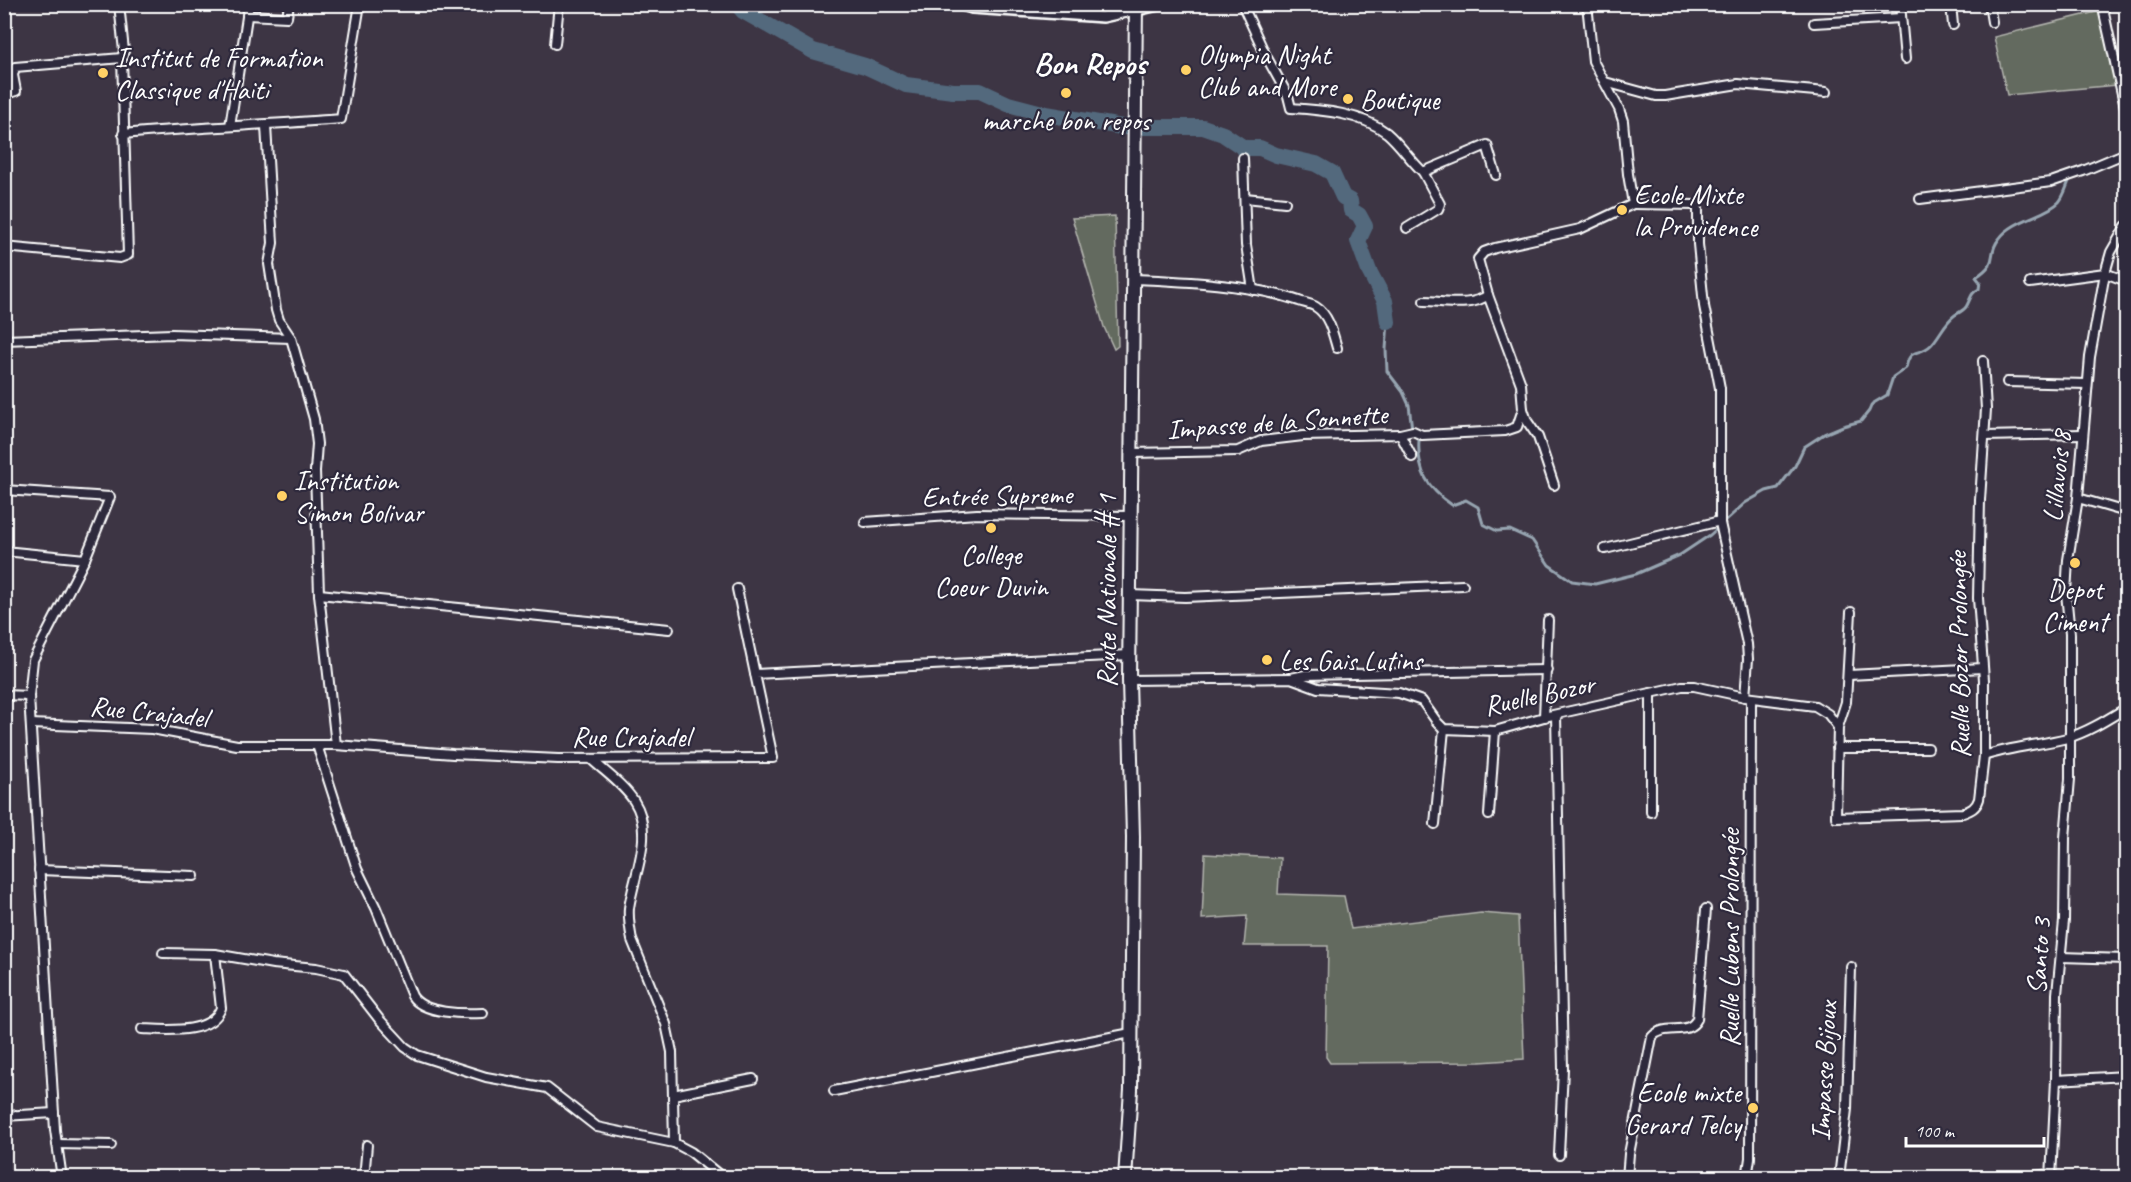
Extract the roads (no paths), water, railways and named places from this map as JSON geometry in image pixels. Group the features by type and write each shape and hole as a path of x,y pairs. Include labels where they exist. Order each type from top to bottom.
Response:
{"main road":[{"path":"1135,7 1160,4"},
{"name":"Route Nationale # 1","path":"1125,1178 1131,1090 1133,837 1129,680 1136,110 1135,7"}],"street":[{"path":"4,247 120,258 128,255 123,134 122,58 124,51 119,4"},
{"path":"230,126 249,4"},
{"path":"247,15 287,16 289,4"},
{"path":"123,134 230,126 266,126 341,119 360,4"},
{"path":"555,44 559,4"},
{"path":"959,4 972,8 1103,17 1135,7"},
{"path":"1242,4 1292,108 1325,110 1364,121 1388,134 1422,172 1440,204 1438,209 1407,228"},
{"path":"1554,485 1538,437 1523,409 1521,384 1488,295 1478,259 1484,252 1580,229 1633,204 1623,121 1593,61 1587,4"},
{"path":"1900,4 1905,59"},
{"path":"1951,4 1953,25"},
{"path":"1989,4 1992,22"},
{"path":"2102,4 2127,112"},
{"path":"1814,23 1901,18"},
{"path":"4,95 16,91 13,75 15,67 122,58"},
{"path":"1605,82 1656,96 1738,84 1826,92"},
{"path":"266,126 273,243 269,264 276,310 279,320 291,338 314,419 317,444 315,471 319,594 336,745"},
{"path":"1422,172 1487,145 1496,175"},
{"path":"1920,199 2051,182 2127,153"},
{"path":"1243,158 1246,245 1253,290"},
{"path":"1245,198 1285,202"},
{"name":"Ruelle Lubens Prolongée","path":"1633,204 1695,205 1698,209 1698,244 1704,306 1720,388 1720,522 1741,611 1748,659 1751,1034 1750,1158 1747,1178"},
{"name":"Lillavois 8","path":"2069,737 2070,634 2066,594 2068,560 2078,498 2090,357 2104,273 2111,252 2127,226"},
{"path":"2030,283 2104,273 2127,281"},
{"path":"1133,279 1253,290 1291,298 1317,307 1331,327 1337,348"},
{"path":"1424,301 1471,302 1488,295"},
{"path":"4,340 172,333 291,338"},
{"name":"Ruelle Bozor Prolongée","path":"1837,748 1836,817 1963,813 1970,811 1979,800 1984,756 1983,668 1978,598 1978,549 1986,408 1983,360"},
{"path":"2007,382 2087,384"},
{"path":"1516,427 1523,409"},
{"path":"1400,434 1413,431 1422,435 1505,431 1516,427 1534,429"},
{"name":"Impasse de la Sonnette","path":"1131,453 1238,451 1261,441 1303,436 1400,434 1412,457"},
{"path":"1985,436 2083,434"},
{"path":"4,490 110,497 85,559 33,660 29,696 54,1113 62,1178"},
{"path":"2078,498 2127,512"},
{"name":"Entrée Supreme","path":"865,522 977,514 1130,516"},
{"path":"1605,549 1720,522"},
{"path":"4,551 85,559"},
{"path":"1130,595 1185,597 1464,585"},
{"path":"737,589 755,674 1130,655"},
{"path":"319,594 669,629"},
{"path":"1851,612 1849,675 1846,702 1838,728 1837,748 1928,748"},
{"path":"1544,717 1548,620"},
{"path":"1849,675 1983,668"},
{"path":"1129,680 1291,678 1305,675 1547,669"},
{"name":"Rue Crajadel","path":"31,724 152,729 237,745 336,745 453,754 591,759 773,758 755,674"},
{"path":"1291,678 1318,688 1399,693 1422,701 1444,729 1436,824"},
{"name":"Ruelle Bozor","path":"1444,729 1495,731 1544,717 1687,685 1748,698 1815,706 1828,714 1838,728"},
{"path":"1651,693 1651,812"},
{"path":"4,695 29,696"},
{"path":"1984,756 2007,748 2069,737 2127,708"},
{"path":"1556,715 1563,1069 1559,1155"},
{"path":"1489,815 1495,731"},
{"name":"Santo 3","path":"2051,1176 2058,994 2064,921 2065,838 2070,779 2069,737"},
{"path":"317,745 357,869 376,908 412,996 419,1004 436,1009 461,1014 483,1013"},
{"path":"591,759 624,789 634,802 642,822 643,843 629,909 629,925 632,940 666,1024 672,1052 674,1143"},
{"path":"39,870 194,876"},
{"path":"1627,1178 1629,1154 1652,1037 1661,1030 1688,1029 1697,1019 1706,909"},
{"path":"163,953 215,954 344,974 405,1047 417,1055 486,1077 547,1088 597,1126 674,1143 692,1152 723,1178"},
{"path":"142,1029 176,1031 208,1024 218,1016 221,1008 215,954"},
{"path":"2061,957 2127,959"},
{"name":"Impasse Bijoux","path":"1839,1178 1847,1109 1851,967"},
{"path":"834,1091 1131,1033"},
{"path":"2056,1080 2127,1076"},
{"path":"673,1095 753,1079"},
{"path":"4,1116 54,1113"},
{"path":"57,1144 111,1145"},
{"path":"364,1178 367,1145"},
{"path":"2013,1178 2051,1176"}],"waterway":[{"path":"737,4 743,11 813,51 865,66 906,85 953,91 980,91 1008,104 1046,114 1122,127 1203,127 1223,134 1244,148 1260,148 1276,155 1316,164 1332,173 1343,197 1350,201 1351,210 1359,215 1365,226 1358,241 1369,271 1385,301 1388,322"},
{"path":"1414,435 1419,440 1420,461 1425,478 1443,499 1452,505 1466,500 1478,507 1483,524 1497,531 1510,530 1532,540 1549,565 1572,581 1595,584 1636,574 1680,555 1710,535 1745,503 1766,491 1778,488 1795,466 1804,447 1824,434 1861,421 1872,404 1887,395 1893,377 1906,368 1910,357 1927,349 1948,322 1966,307 1972,294 1979,289 1980,282 1976,277 1988,267 1993,249 2005,232 2053,207 2063,196 2071,177"},
{"path":"1388,322 1387,371 1403,392 1409,405 1412,429"}],"place":[{"name":"Olympia Night Club and More","path":"1186,70"},
{"name":"Institut de Formation Classique d'Haiti","path":"103,73"},
{"name":"marche bon repos","path":"1066,93"},
{"name":"Boutique","path":"1348,99"},
{"name":"Ecole Mixte la Providence","path":"1622,210"},
{"name":"Institution Simon Bolivar","path":"282,496"},
{"name":"College Coeur Duvin","path":"991,528"},
{"name":"Depot Ciment","path":"2075,563"},
{"name":"Les Gais Lutins","path":"1267,660"},
{"name":"Ecole mixte Gerard Telcy","path":"1753,1108"}],"district":[{"name":"Bon Repos","path":"1090,63"}]}
